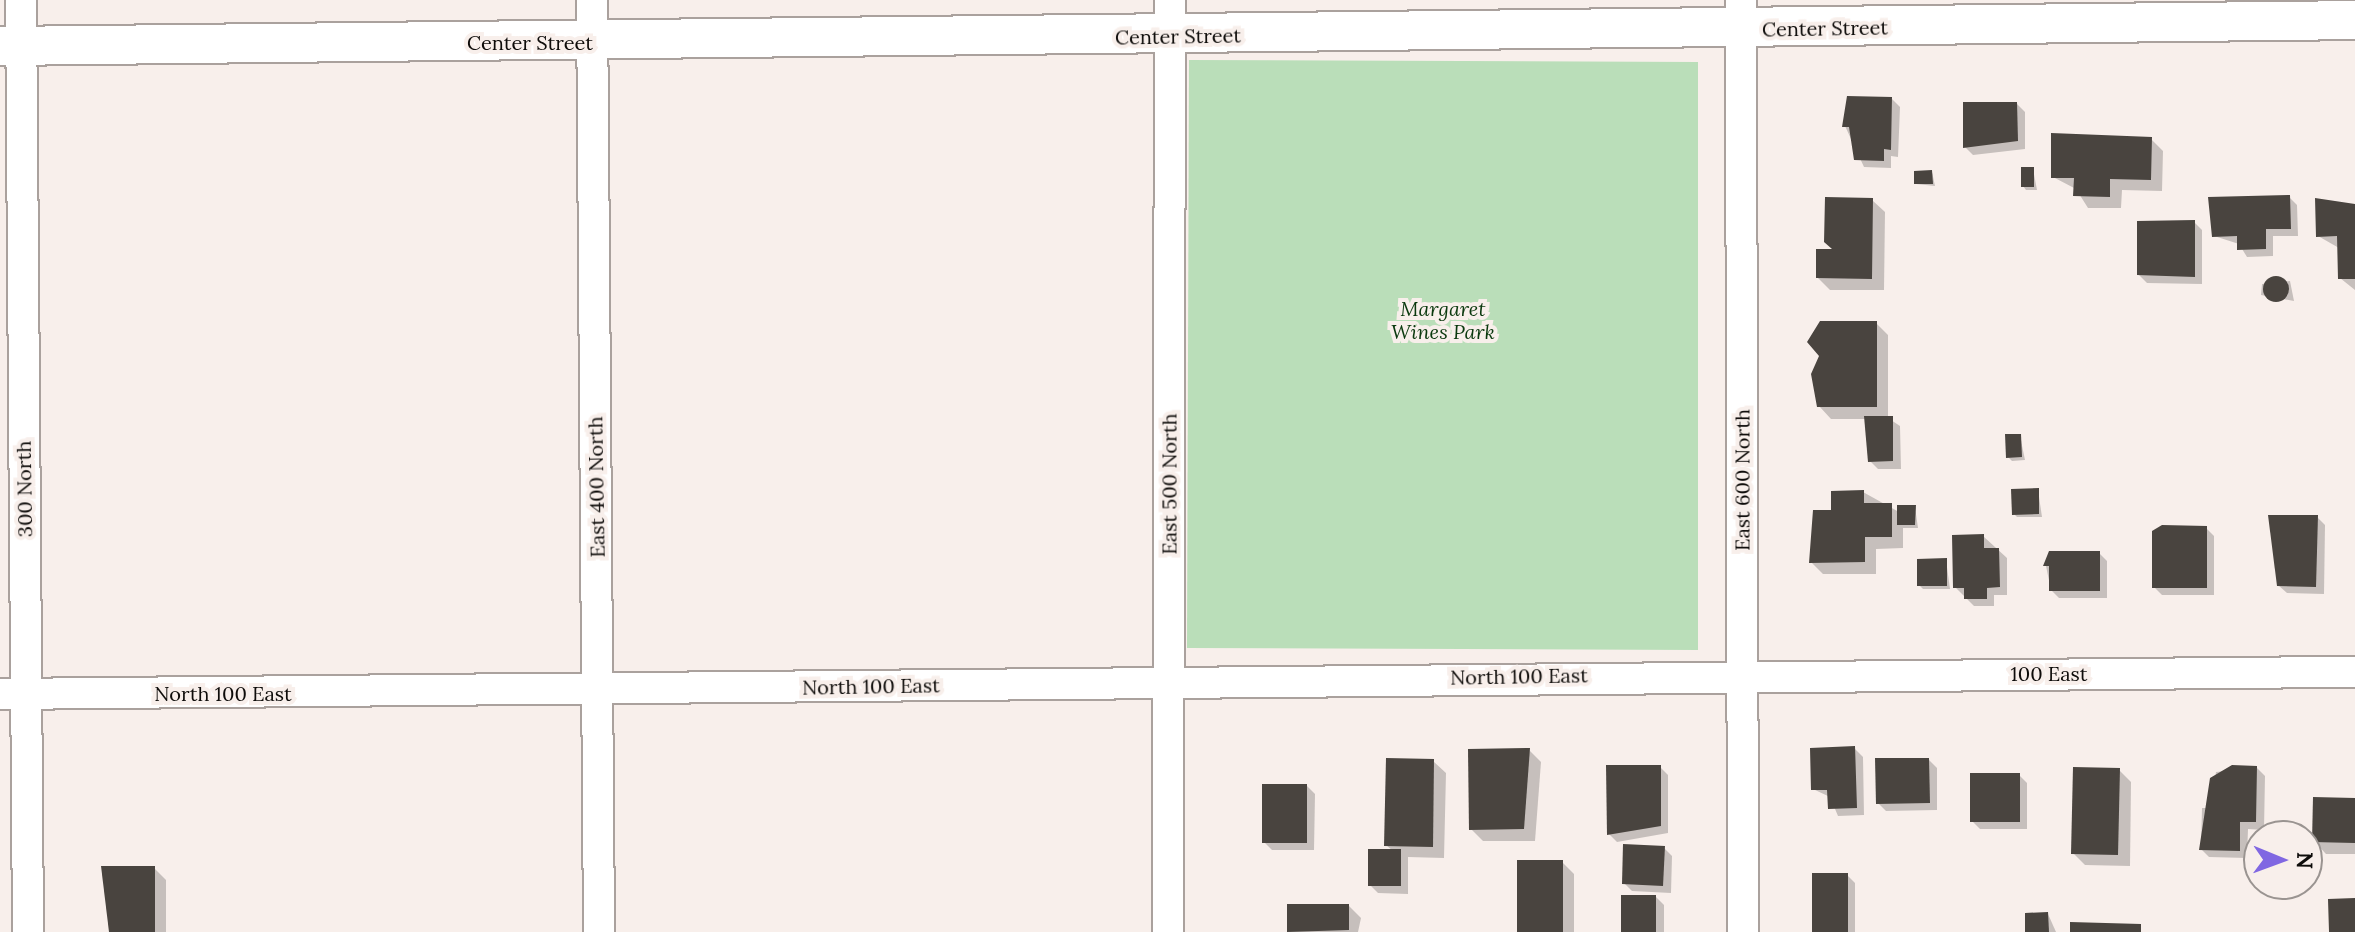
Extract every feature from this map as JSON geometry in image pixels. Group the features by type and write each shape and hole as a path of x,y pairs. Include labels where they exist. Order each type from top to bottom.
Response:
{"street":[{"name":"300 North","path":"21,0 10,46 14,694 28,932"},
{"name":"East 400 North","path":"592,0 599,932"},
{"name":"Center Street","path":"10,46 592,42 1170,18 1741,14 2355,20"},
{"name":"East 600 North","path":"1741,14 1743,932"},
{"name":"East 500 North","path":"1168,932 1170,18"},
{"name":"100 East","path":"1743,673 2355,672"},
{"name":"North 100 East","path":"14,694 598,690 1743,673"}],"green space":[{"name":"Margaret Wines Park","path":"1189,60 1698,62 1698,650 1187,648"}],"building":[{"path":"1847,96 1892,97 1891,150 1884,149 1884,161 1854,160 1849,127 1842,127"},
{"path":"1963,102 2017,102 2018,141 1963,148"},
{"path":"2051,133 2152,137 2151,180 2110,179 2110,197 2073,196 2074,178 2051,178"},
{"path":"2021,167 2034,167 2034,187 2021,187"},
{"path":"1932,170 1933,184 1914,184 1914,171"},
{"path":"2290,195 2291,229 2266,229 2266,249 2237,250 2237,236 2212,237 2208,197"},
{"path":"1825,197 1873,198 1872,279 1816,278 1816,249 1832,249 1824,242"},
{"path":"2315,198 2355,204 2355,279 2338,279 2337,236 2316,237"},
{"path":"2195,220 2195,277 2137,275 2137,221"},
{"path":"2276,276 2285,280 2289,289 2285,298 2276,302 2267,298 2263,289 2267,280"},
{"path":"1820,321 1877,321 1877,407 1817,407 1811,374 1819,356 1807,342"},
{"path":"1864,416 1893,416 1893,461 1868,462"},
{"path":"2005,434 2021,434 2022,457 2006,458"},
{"path":"2039,488 2039,514 2012,515 2011,489"},
{"path":"1864,490 1864,503 1892,503 1892,537 1865,537 1865,562 1809,563 1813,510 1831,510 1831,491"},
{"path":"1897,505 1916,505 1915,525 1897,525"},
{"path":"2268,515 2318,515 2316,587 2277,586"},
{"path":"2162,525 2207,526 2207,588 2152,588 2152,531"},
{"path":"1984,534 1984,548 1999,548 2000,587 1987,588 1987,599 1964,599 1964,588 1953,588 1952,535"},
{"path":"2049,551 2100,551 2100,591 2049,591 2049,566 2043,566"},
{"path":"1947,558 1947,586 1917,586 1917,559"},
{"path":"1855,746 1857,808 1828,809 1827,790 1811,790 1810,748"},
{"path":"1530,748 1524,829 1469,830 1468,749"},
{"path":"1386,758 1434,759 1433,847 1384,846"},
{"path":"1875,758 1929,758 1930,803 1876,804"},
{"path":"1606,765 1661,765 1661,826 1607,835"},
{"path":"2232,765 2257,766 2256,820 2240,822 2240,851 2199,850 2210,778"},
{"path":"2073,767 2120,768 2118,855 2071,854"},
{"path":"1970,773 2020,773 2020,822 1970,822"},
{"path":"1262,784 1307,784 1307,843 1262,843"},
{"path":"2313,797 2355,798 2355,843 2323,842 2323,820 2312,820"},
{"path":"1623,844 1665,846 1663,886 1622,884"},
{"path":"1368,849 1401,849 1401,886 1368,886"},
{"path":"1517,860 1563,860 1563,932 1517,932"},
{"path":"101,866 155,866 155,932 109,932"},
{"path":"1812,873 1848,873 1848,932 1812,932"},
{"path":"1621,895 1656,895 1656,932 1621,932"},
{"path":"2355,898 2355,932 2329,932 2328,899"},
{"path":"1287,904 1349,904 1349,930 1287,932"},
{"path":"2048,912 2049,932 2025,932 2025,913"},
{"path":"2070,922 2141,924 2141,932 2070,932"}]}
